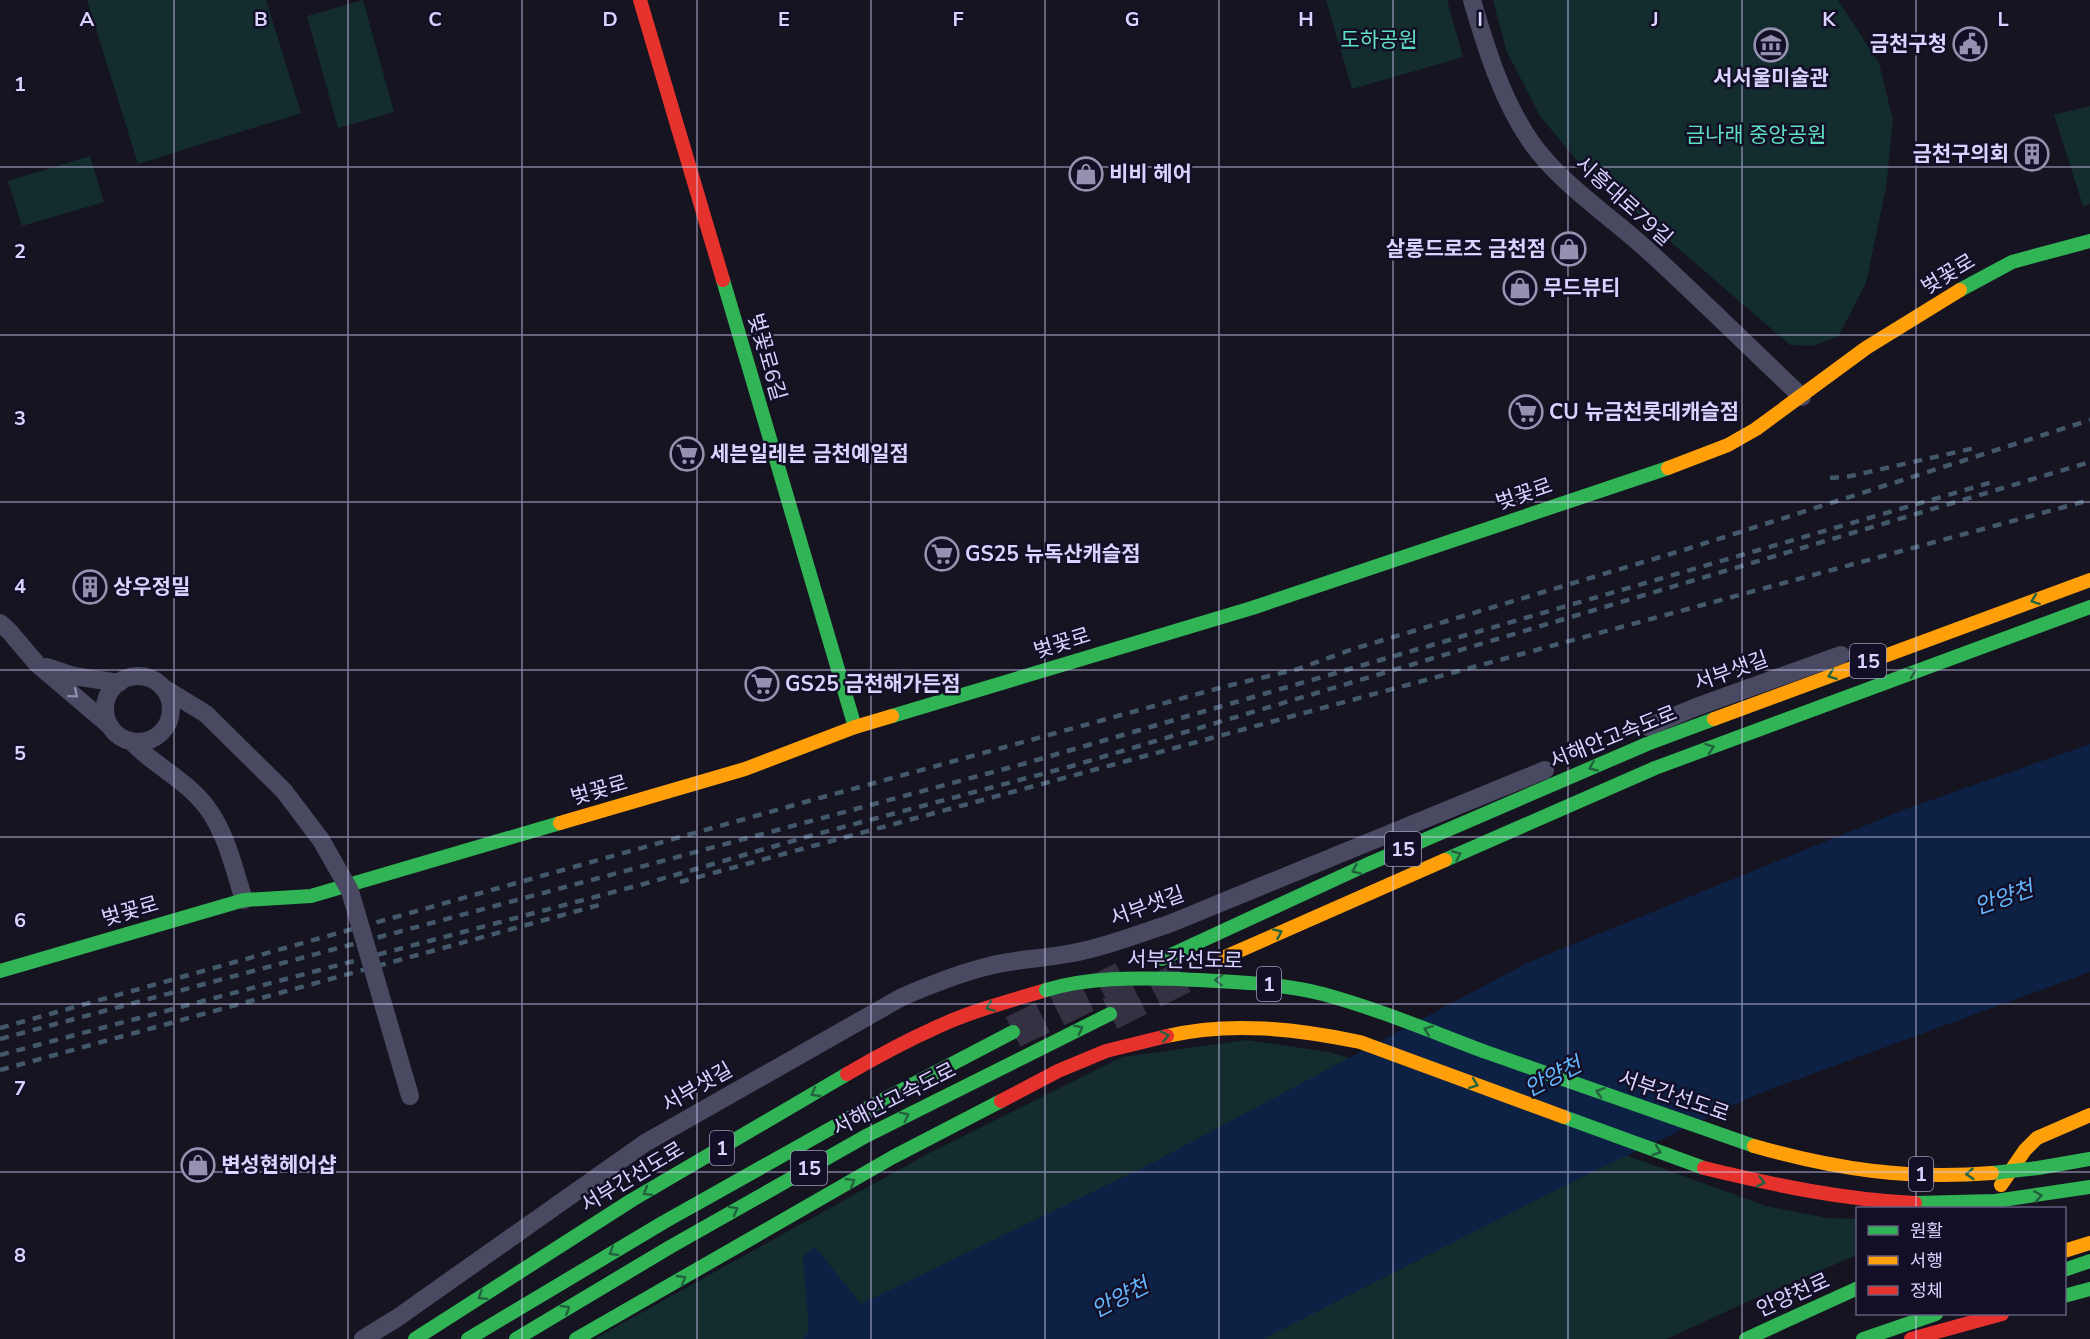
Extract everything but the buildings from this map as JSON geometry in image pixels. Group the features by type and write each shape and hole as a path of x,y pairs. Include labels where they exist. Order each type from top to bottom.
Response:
{"main road":[{"name":"벚꽃로6길","path":"640,0 855,727"},
{"name":"벚꽃로","path":"0,971 244,900 311,896 745,769 855,727 1252,608 1693,459 1728,445 1756,429 1866,348 1975,281 2012,262 2090,241"},
{"name":"서해안고속도로","path":"1162,959 1366,865 1647,744 2090,580"},
{"name":"15","path":"1224,957 1655,768 2090,607"},
{"name":"서부간선도로","path":"414,1339 632,1200 884,1053 948,1023 999,1004 1071,982 1144,978 1262,983 1322,994 1377,1011 1494,1055 1754,1146 1821,1164 1879,1173 1957,1174 2024,1170 2090,1159"},
{"name":"서해안고속도로","path":"516,1339 670,1247 866,1136 1110,1014"},
{"name":"1","path":"576,1339 893,1158 1058,1071 1106,1051 1191,1031 1252,1027 1327,1035 1360,1042 1704,1168 1780,1187 1839,1197 1961,1203 2013,1200 2090,1187"},
{"name":"서해안고속도로","path":"468,1339 664,1222 860,1112 1013,1032"},
{"path":"1985,1207 2025,1150 2037,1138 2090,1114"},
{"path":"2066,1250 2090,1244"},
{"path":"2066,1269 2090,1261"},
{"name":"안양천로","path":"1746,1339 1856,1288"},
{"path":"2066,1295 2090,1289"},
{"path":"1796,1318 1856,1303"},
{"path":"1863,1339 1933,1315"},
{"path":"1911,1339 1998,1315"}],"street":[{"name":"시흥대로79길","path":"1472,0 1489,56 1519,123 1539,152 1561,176 1643,247 1802,397"},
{"name":"서부샛길","path":"363,1339 397,1318 645,1143 902,997 945,979 988,966 1085,950 1169,924 1696,707 1995,599"},
{"path":"0,623 37,664 119,735 131,741 144,755 198,796 211,812 225,843 244,900"},
{"path":"37,664 74,676 119,683"},
{"path":"110,726 106,715 106,705 112,690 129,678 141,677 153,680 206,714 284,792 321,840 350,891 410,1096"},
{"path":"162,687 168,697 169,715 163,741 170,774"},
{"path":"169,715 206,714"},
{"path":"131,741 153,738 162,731 169,715"}],"green space":[{"path":"87,0 266,0 301,113 138,164"},
{"path":"363,0 394,112 338,128 307,16"},
{"name":"도하공원","path":"1326,0 1447,0 1463,57 1352,89"},
{"name":"금나래 중앙공원","path":"1493,0 1838,0 1879,63 1893,120 1886,188 1866,283 1838,337 1812,346 1790,345 1578,162 1540,116 1506,50"},
{"path":"2090,106 2090,204 2083,206 2054,115"},
{"path":"90,156 104,202 22,226 8,181"},
{"path":"1247,1040 1329,1052 1399,1073 1766,1206 1827,1218 1856,1219 1856,1255 1667,1339 594,1339 929,1153 1122,1057"}],"water":[{"name":"안양천","path":"2090,744 2090,972 1760,1093 1584,1176 1263,1339 803,1339 809,1331 803,1256 815,1247 861,1304 1150,1164 1527,963 1903,810"}],"tunnel":[{"path":"1110,1014 1189,974"},
{"path":"1013,1032 1123,978"}],"railway":[{"path":"0,1028 798,804 1223,687 1298,669 1350,650 1687,549 2090,420"},
{"path":"1830,478 1851,476 1979,447"},
{"path":"0,1055 651,882 806,837 1072,766 2090,462"},
{"path":"0,1039 1023,764 1996,481"},
{"path":"680,882 2090,500"},
{"path":"0,1070 599,905"}],"traffic: fast":[{"path":"1960,290 2012,262 2090,241"},
{"path":"723,280 855,727"},
{"path":"892,716 1252,608 1668,468"},
{"path":"1445,860 1655,768 2090,607"},
{"path":"1162,959 1366,865 1647,744 1714,719"},
{"path":"0,971 244,900 311,896 560,823"},
{"path":"1046,990 1078,983 1128,979 1178,979 1287,987 1323,994 1364,1006 1483,1051"},
{"path":"516,1339 670,1247 866,1136 1110,1014"},
{"path":"468,1339 664,1222 860,1112 1013,1032"},
{"path":"1483,1051 1754,1146"},
{"path":"415,1339 632,1200 847,1074"},
{"path":"576,1339 893,1157 1001,1101"},
{"path":"1564,1117 1704,1168"},
{"path":"1992,1173 2090,1159"},
{"path":"1915,1203 1995,1201 2090,1187"},
{"path":"2066,1269 2090,1261"},
{"path":"1746,1339 1856,1289"},
{"path":"2066,1295 2090,1289"},
{"path":"1863,1339 1933,1315"}],"traffic: slow":[{"path":"1668,468 1728,445 1756,429 1866,348 1960,290"},
{"path":"1714,719 2090,580"},
{"path":"560,823 745,769 855,727 892,716"},
{"path":"1225,957 1445,860"},
{"path":"1167,1036 1215,1029 1264,1028 1312,1033 1360,1042 1564,1117"},
{"path":"2001,1185 2025,1150 2037,1138 2090,1115"},
{"path":"1754,1146 1813,1161 1871,1171 1931,1175 1992,1173"},
{"path":"2066,1250 2090,1243"}],"traffic: jam":[{"path":"640,0 723,280"},
{"path":"847,1074 950,1021 1046,990"},
{"path":"1001,1101 1058,1071 1106,1051 1167,1036"},
{"path":"1704,1168 1809,1191 1862,1199 1915,1203"},
{"path":"1911,1339 1998,1315"}],"place":[{"name":"금천구청","path":"1970,44"},
{"name":"서서울미술관","path":"1771,45"},
{"name":"금천구의회","path":"2032,154"},
{"name":"비비 헤어","path":"1086,174"},
{"name":"살롱드로즈 금천점","path":"1569,249"},
{"name":"무드뷰티","path":"1520,288"},
{"name":"CU 뉴금천롯데캐슬점","path":"1526,412"},
{"name":"세븐일레븐 금천예일점","path":"687,454"},
{"name":"GS25 뉴독산캐슬점","path":"942,554"},
{"name":"상우정밀","path":"90,587"},
{"name":"GS25 금천해가든점","path":"762,684"},
{"name":"변성현헤어샵","path":"198,1165"}]}
